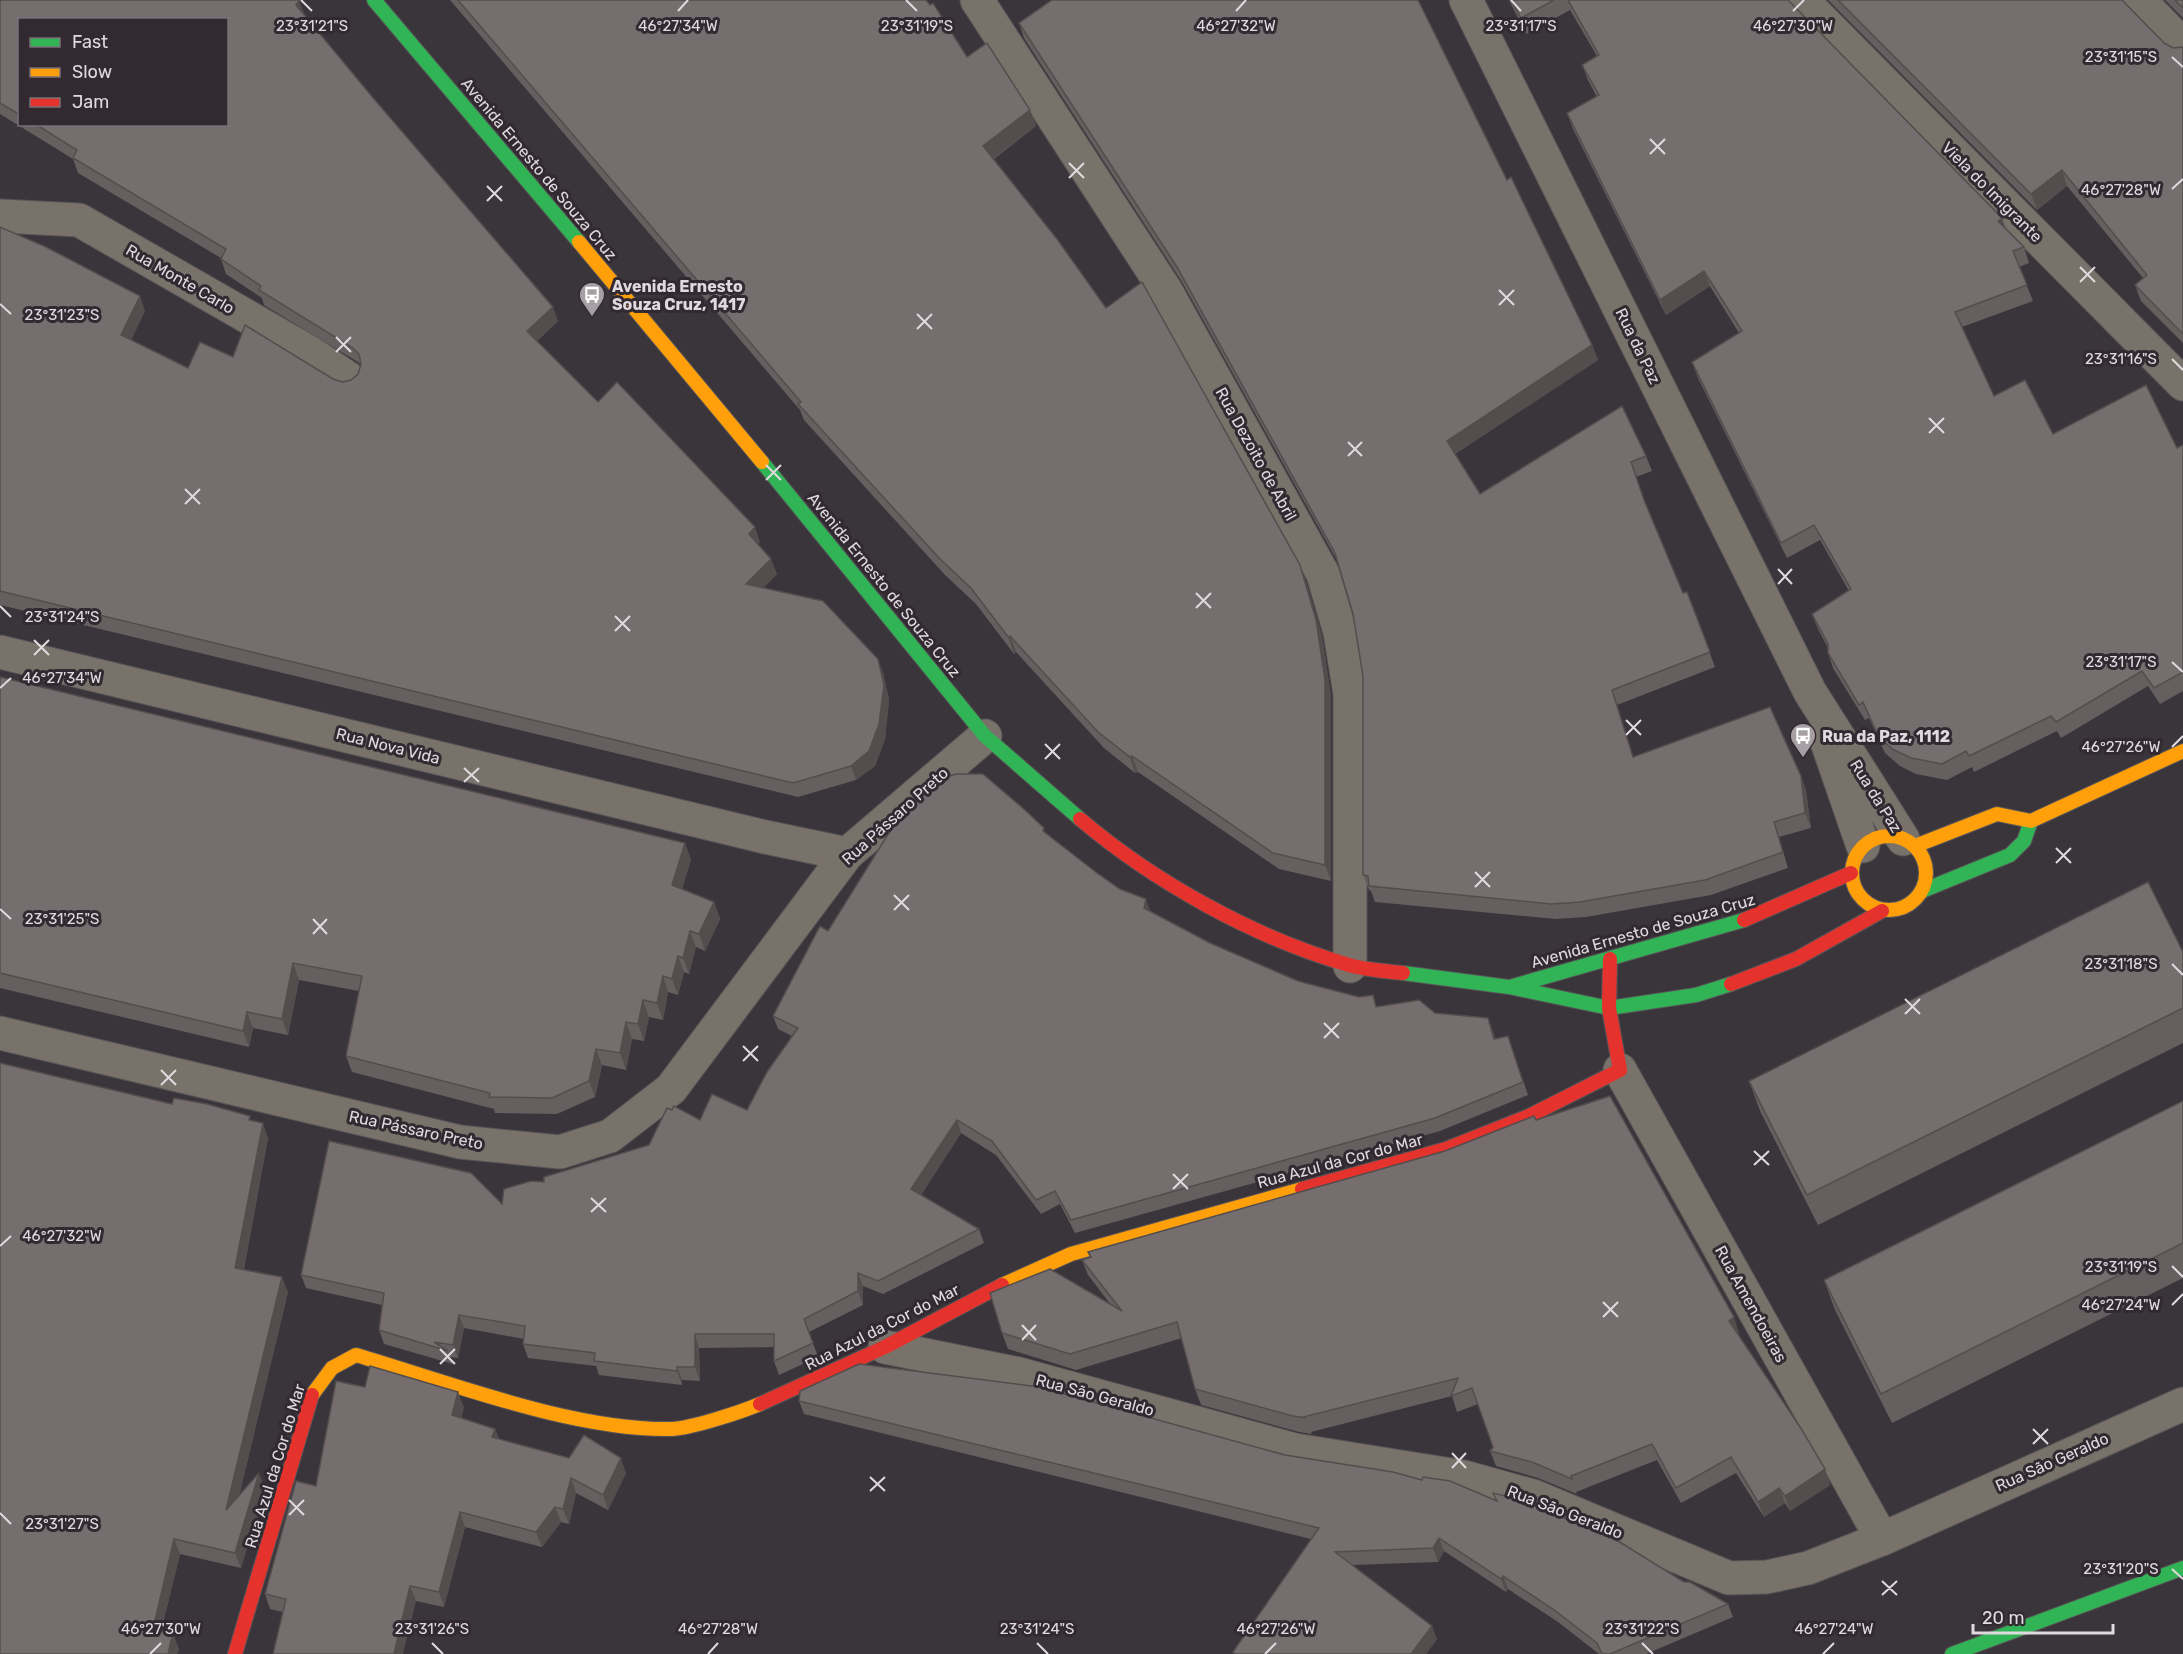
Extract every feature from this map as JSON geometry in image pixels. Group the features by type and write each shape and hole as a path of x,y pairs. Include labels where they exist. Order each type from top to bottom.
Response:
{"main road":[{"name":"Avenida Ernesto de Souza Cruz","path":"374,0 689,372 986,735 1099,835 1197,902 1282,940 1350,966 1509,987 1609,1008 1696,995 1738,982 1796,958 1882,911"},
{"path":"2031,821 2024,841 2010,855 1922,891 1906,908 1882,911 1867,903 1855,890 1857,860 1882,837 1909,842 1997,814 2031,821 2183,751"},
{"path":"1909,842 1924,860 1927,875 1922,891"},
{"name":"Avenida Ernesto de Souza Cruz","path":"1509,987 1757,916 1857,860"},
{"path":"1610,959 1609,1008 1620,1070"},
{"name":"Rua Azul da Cor do Mar","path":"235,1654 314,1389 326,1371 342,1359 356,1355 564,1415 611,1425 674,1429 749,1409 885,1347 972,1299 1071,1254 1446,1149 1529,1116 1620,1070"},
{"path":"1952,1654 2183,1568"}],"street":[{"name":"Rua Dezoito de Abril","path":"977,0 1166,291 1323,574 1340,632 1350,694 1350,966"},
{"name":"Rua da Paz","path":"1466,0 1810,692 1909,842"},
{"name":"Viela do Imigrante","path":"1802,0 2183,384"},
{"path":"2139,0 2183,45"},
{"name":"Rua Monte Carlo","path":"0,216 79,220 309,352 348,378"},
{"name":"Rua Nova Vida","path":"0,652 765,837 848,854"},
{"name":"Rua da Paz","path":"1810,692 1857,860"},
{"name":"Rua Pássaro Preto","path":"0,1033 460,1142 560,1152 610,1136 671,1089 848,854 986,735"},
{"name":"Rua Amendoeiras","path":"1620,1070 1882,1539"},
{"name":"Rua São Geraldo","path":"885,1347 1019,1374 1295,1450 1464,1477 1533,1496 1728,1578 1767,1577 1808,1568 1882,1539 2183,1404"}],"building":[{"path":"0,0 299,0 296,5 553,307 527,331 598,402 617,382 755,527 749,534 771,559 746,584 823,601 878,659 884,685 879,724 869,751 851,766 793,783 0,591 0,227 46,247 140,296 121,335 188,368 200,342 233,357 245,325 333,379 342,382 351,380 358,374 361,364 359,354 353,348 259,290 261,286 221,259 226,249 73,158 77,150 38,126 228,126 228,18 18,18 18,114 0,103"},
{"path":"458,0 926,0 930,5 933,3 967,57 987,43 1030,110 983,146 1057,239 1106,308 1142,282 1300,565 1316,620 1325,680 1325,865 1273,853 1132,756 1130,757 1098,732 1010,636 1009,638 971,588 940,559 798,404 801,402"},
{"path":"1052,0 1418,0 1507,180 1511,177 1592,345 1447,441 1480,494 1622,406 1646,456 1631,462 1644,500 1683,593 1687,592 1710,652 1612,690 1633,757 1770,707 1801,776 1805,813 1774,822 1783,852 1705,880 1580,902 1551,904 1369,886 1368,876 1363,875 1363,676 1353,614 1335,553 1177,267 1019,23"},
{"path":"1511,0 1554,0 1521,18"},
{"path":"1568,0 1788,0 2002,218 1998,221 2024,247 2013,251 2027,285 1955,312 1994,396 2025,380 2053,434 2146,385 2177,448 2183,445 2183,672 2154,688 2142,671 2056,722 2051,716 1969,756 1966,751 1942,764 1911,758 1894,750 1879,738 1863,702 1859,705 1828,653 1828,644 1812,614 1851,589 1814,525 1781,543 1692,362 1742,331 1704,271 1660,300 1567,113 1599,95 1582,65 1599,55"},
{"path":"1838,0 2122,0 2164,43 2173,48 2183,47 2183,334 2135,285 2147,275 2062,170 2031,194"},
{"path":"2175,0 2183,0 2183,8"},
{"path":"0,677 685,843 672,885 714,902 699,934 690,931 683,958 678,956 672,979 663,976 657,1003 643,1000 638,1024 626,1022 620,1053 596,1049 589,1081 552,1098 489,1097 490,1093 346,1056 362,976 293,963 282,1019 247,1012 243,1031 0,973"},
{"path":"957,774 983,774 1044,828 1043,831 1097,873 1120,889 1146,899 1144,908 1210,943 1298,981 1359,997 1373,995 1376,1007 1419,1000 1435,1013 1488,1018 1494,1039 1508,1036 1523,1082 1435,1118 1071,1220 1055,1191 1036,1200 992,1141 957,1120 911,1189 979,1229 878,1281 858,1273 858,1291 804,1319 813,1343 774,1361 774,1334 695,1334 695,1367 677,1367 677,1371 594,1361 595,1353 523,1344 525,1326 459,1315 453,1345 434,1342 448,1351 379,1330 384,1293 301,1275 329,1141 471,1173 502,1204 504,1189 531,1181 544,1182 544,1177 649,1145 667,1108 672,1110 674,1106 700,1120 712,1094 747,1110 767,1072 798,1028 773,1016 820,926 828,931 900,815 945,777"},
{"path":"2148,882 2183,952 2183,1008 1807,1195 1749,1081"},
{"path":"0,1063 172,1104 174,1098 207,1104 250,1116 249,1120 263,1123 235,1268 282,1277 226,1510 259,1473 235,1553 174,1539 153,1629 173,1633 168,1654 0,1654"},
{"path":"1610,1096 1734,1317 1729,1321 1802,1430 1825,1469 1785,1496 1779,1488 1758,1502 1731,1457 1676,1488 1652,1444 1571,1476 1572,1479 1532,1462 1490,1451 1493,1447 1472,1388 1451,1396 1458,1378 1303,1417 1306,1418 1195,1389 1177,1322 1070,1354 1002,1333 990,1293 1050,1269 1122,1311 1082,1260 1091,1257 1088,1252 1445,1151 1534,1116 1536,1120"},
{"path":"2183,1101 2183,1243 1881,1394 1824,1280"},
{"path":"859,1364 1039,1387 1285,1455 1393,1472 1422,1480 1423,1477 1450,1481 1497,1501 1493,1493 1522,1500 1618,1541 1684,1582 1690,1582 1728,1604 1610,1654 1602,1654 1597,1643 1553,1609 1503,1576 1501,1579 1439,1538 1433,1548 1335,1552 1432,1626 1411,1654 1236,1654 1233,1652 1319,1528 799,1401 800,1391"},
{"path":"370,1366 458,1392 452,1415 495,1429 492,1437 569,1458 584,1435 621,1458 603,1495 571,1478 563,1509 555,1507 536,1532 460,1512 439,1592 410,1586 394,1654 273,1654 286,1599 265,1594 296,1481 316,1486 336,1381 365,1387"}],"traffic: fast":[{"path":"374,0 579,242"},
{"path":"762,462 985,736 1080,819"},
{"path":"1922,891 2010,855 2024,841 2031,821"},
{"path":"1513,986 1744,920"},
{"path":"1403,973 1509,987 1609,1008 1696,995 1731,984"},
{"path":"1952,1654 2183,1568"}],"traffic: slow":[{"path":"579,242 762,462"},
{"path":"1915,846 1997,814 2031,821 2183,751"},
{"path":"1889,836 1910,842 1920,852 1926,873 1920,894 1910,904 1889,910 1868,904 1858,894 1852,873 1858,852 1868,842 1889,836"},
{"path":"1002,1285 1071,1254 1302,1189"},
{"path":"312,1395 332,1368 356,1355 554,1414 634,1428 672,1429 692,1426 760,1404"}],"traffic: jam":[{"path":"1080,819 1140,865 1207,906 1242,924 1313,954 1349,965 1403,973"},
{"path":"1744,920 1851,873"},
{"path":"1731,984 1796,959 1882,911"},
{"path":"1302,1189 1446,1149 1529,1116 1620,1070 1609,1008 1610,959"},
{"path":"760,1404 885,1347 1002,1285"},
{"path":"235,1654 312,1395"}],"place":[{"name":"Avenida Ernesto Souza Cruz, 1417","path":"592,318"},
{"name":"Rua da Paz, 1112","path":"1803,759"}]}
